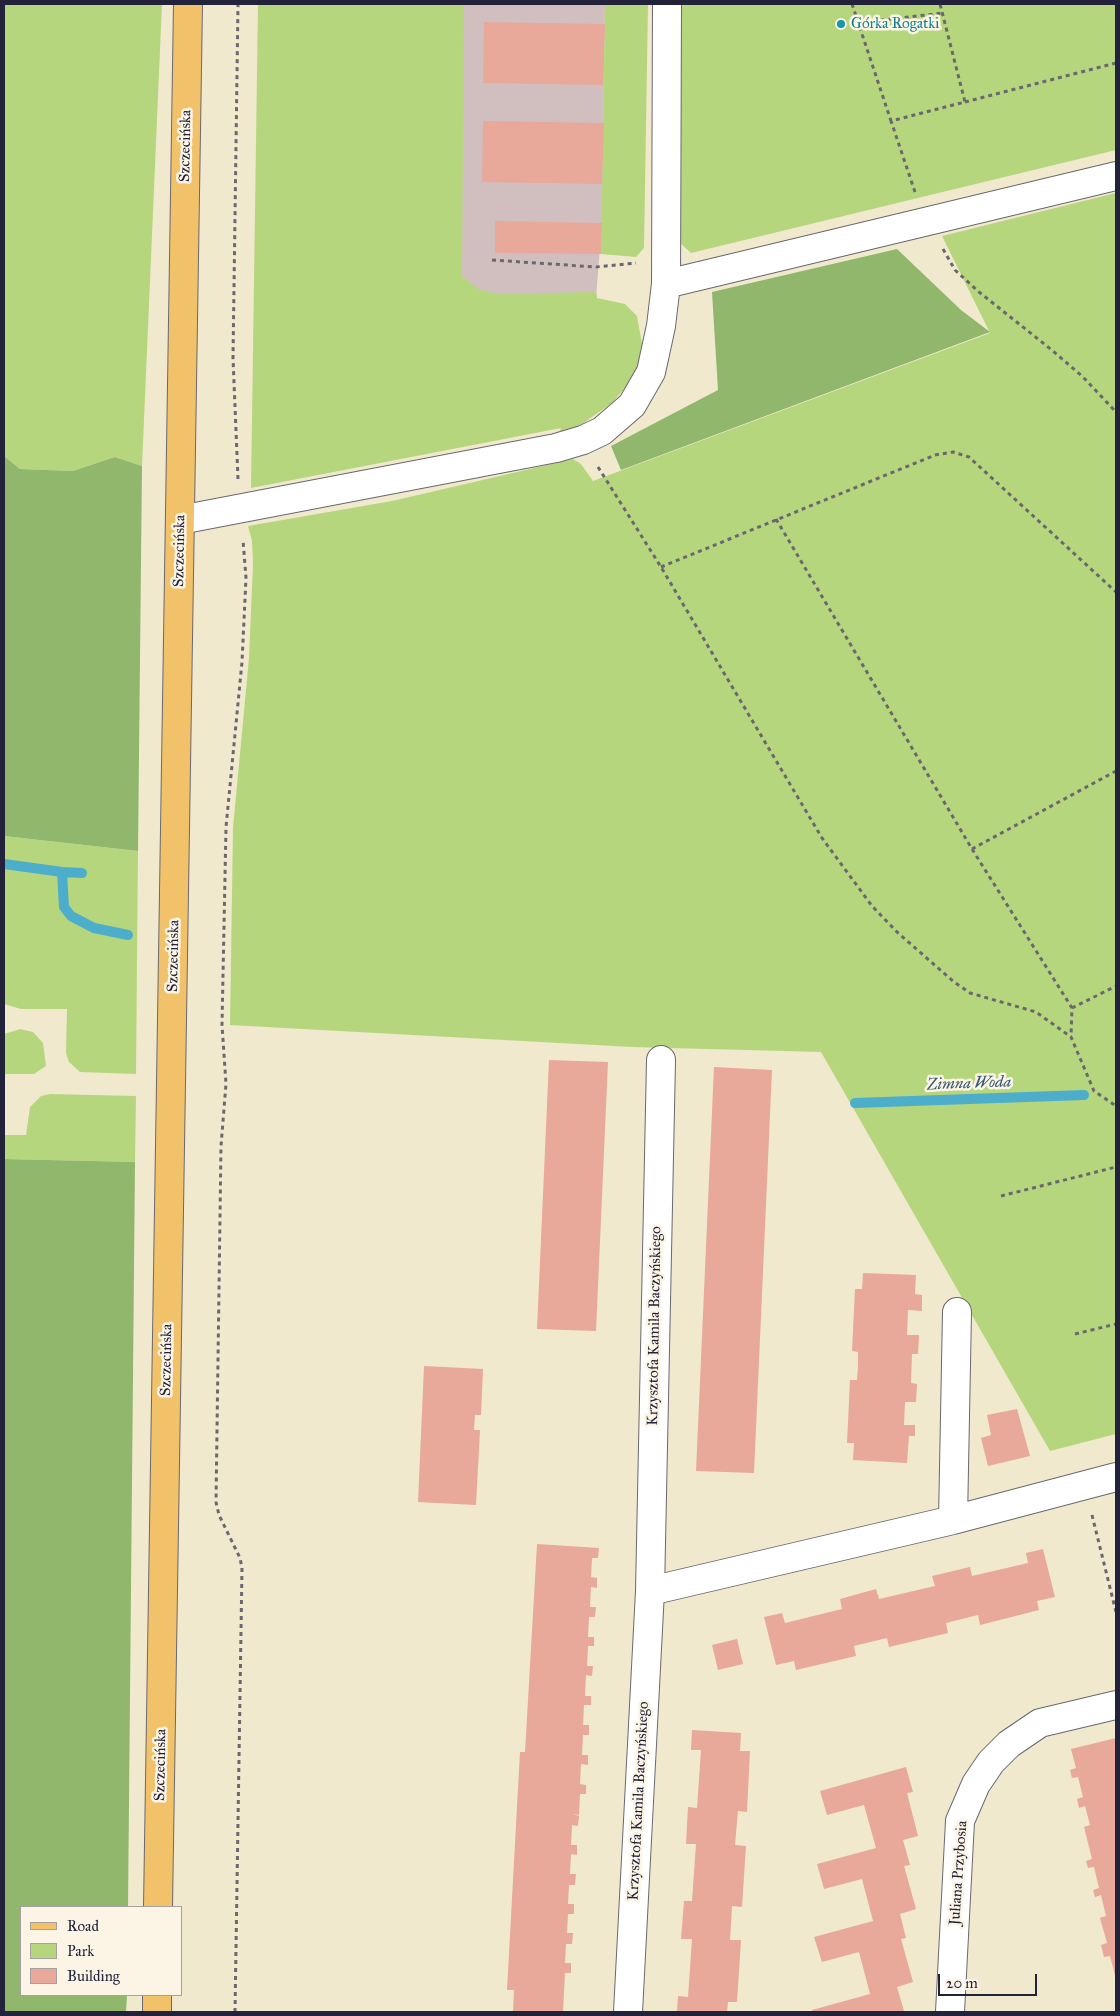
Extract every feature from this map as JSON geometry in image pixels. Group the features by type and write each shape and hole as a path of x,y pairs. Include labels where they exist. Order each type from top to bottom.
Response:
{"main road":[{"name":"Szczecińska","path":"158,1906 188,4"},
{"path":"157,1996 157,2012"}],"street":[{"path":"180,520 509,458 583,440 602,431 632,405 641,393 651,372 656,354 666,284 667,4"},
{"path":"666,284 1116,176"},
{"name":"Krzysztofa Kamila Baczyńskiego","path":"628,2012 650,1590 661,1060"},
{"path":"952,1520 957,1312"},
{"path":"650,1590 952,1520 1116,1477"},
{"name":"Juliana Przybosia","path":"950,2012 960,1821 976,1784 991,1762 1009,1744 1040,1723 1116,1705"}],"path":[{"path":"235,2012 242,1568 240,1558 216,1502 221,1146 226,1084 222,1025 226,827 242,662 246,578 239,509 233,358 238,4"},
{"path":"852,4 925,222 955,270 979,292 1053,351 1116,412"},
{"path":"940,4 965,102"},
{"path":"857,22 943,13"},
{"path":"892,121 1116,63"},
{"path":"492,260 596,267"},
{"path":"583,440 822,838 872,906 904,939 954,982 970,993 1036,1012 1071,1037"},
{"path":"661,568 935,455 962,453 969,457 1116,592"},
{"path":"776,519 972,849 1072,1008 1071,1037 1094,1091 1116,1106"},
{"path":"972,849 1116,771"},
{"path":"1072,1008 1116,986"},
{"path":"1001,1196 1116,1166"},
{"path":"1075,1334 1116,1324"},
{"path":"1084,1485 1116,1612"}],"shaded area":[{"path":"426,4 605,4 602,223 596,298 431,299"}],"green space":[{"path":"4,4 162,4 142,466 115,457 73,471 20,469 4,456"},
{"path":"258,4 464,4 462,276 478,289 498,294 596,292 597,298 625,304 637,316 642,344 636,375 612,403 576,428 559,434 561,428 251,488"},
{"path":"605,4 648,4 644,248 636,257 601,254"},
{"path":"678,4 1116,4 1116,150 691,253 677,240"},
{"path":"1116,193 1116,1434 1050,1451 821,1052 632,1047 230,1025 233,828 249,658 253,563 252,541 248,526 392,501 573,459 581,464 593,481 990,333 942,236"},
{"path":"897,249 961,310 990,332 621,470 611,446 718,390 712,292"},
{"path":"4,456 20,469 73,471 115,457 142,466 138,851 4,836"},
{"path":"4,836 138,851 136,1074 80,1072 69,1062 66,1053 67,1009 21,1009 4,1004"},
{"path":"20,1029 33,1032 43,1043 46,1066 34,1074 4,1074 4,1034"},
{"path":"50,1094 136,1096 135,1162 4,1159 4,1135 26,1135 30,1107 41,1096"},
{"path":"4,1159 135,1162 128,1906 20,1906 20,1996 127,1996 126,2012 4,2012"}],"building":[{"path":"484,22 605,24 603,85 483,83"},
{"path":"483,121 604,123 602,184 482,182"},
{"path":"495,221 602,223 601,254 495,253"},
{"path":"549,1060 608,1062 596,1331 537,1329"},
{"path":"714,1067 772,1070 754,1473 696,1471"},
{"path":"863,1273 916,1275 915,1294 922,1295 922,1311 908,1310 907,1335 919,1335 918,1354 912,1354 911,1383 917,1384 916,1402 905,1402 904,1425 915,1425 915,1436 909,1436 907,1463 853,1460 854,1443 847,1443 850,1380 857,1380 858,1366 858,1352 852,1351 855,1289 862,1289"},
{"path":"424,1366 483,1369 481,1415 475,1415 474,1430 480,1430 476,1505 418,1502"},
{"path":"1017,1409 1030,1456 988,1466 981,1438 991,1435 987,1415"},
{"path":"537,1544 599,1548 598,1558 592,1558 591,1577 597,1578 597,1588 591,1587 590,1607 596,1607 595,1617 589,1617 588,1637 594,1637 594,1646 588,1646 587,1666 593,1666 592,1676 586,1675 585,1696 591,1696 591,1705 584,1705 583,1725 589,1725 589,1735 583,1735 582,1755 588,1755 588,1765 581,1764 580,1784 586,1785 586,1794 580,1794 579,1815 573,1814 579,1816 578,1826 572,1825 571,1845 577,1845 577,1855 571,1854 570,1874 576,1874 575,1885 569,1885 568,1904 574,1904 574,1914 568,1914 567,1933 573,1933 572,1944 566,1944 565,1963 571,1963 571,1973 565,1973 563,2012 513,2012 514,1990 507,1990 520,1752 525,1752"},
{"path":"1043,1549 1055,1597 1037,1601 1039,1610 980,1625 978,1615 946,1623 948,1633 889,1647 887,1638 854,1646 856,1656 796,1670 794,1661 776,1665 764,1617 782,1613 785,1623 842,1609 840,1599 876,1589 879,1599 935,1586 932,1576 970,1567 972,1576 1028,1563 1026,1553"},
{"path":"737,1639 743,1664 718,1670 712,1645"},
{"path":"692,1730 741,1733 740,1751 750,1751 747,1812 738,1811 735,1845 746,1846 742,1907 732,1906 730,1940 741,1940 737,2002 728,2002 727,2012 677,2012 678,1996 688,1997 692,1939 681,1939 684,1901 692,1901 696,1844 686,1844 688,1807 697,1808 701,1750 691,1750"},
{"path":"1116,1738 1116,1979 1110,1956 1104,1957 1101,1945 1107,1943 1100,1918 1106,1916 1101,1895 1095,1897 1093,1890 1099,1888 1094,1867 1088,1868 1086,1861 1092,1859 1084,1827 1090,1825 1085,1806 1079,1808 1077,1799 1083,1797 1078,1777 1072,1778 1070,1770 1076,1768 1071,1749"},
{"path":"906,1767 913,1792 907,1793 918,1836 903,1840 910,1865 904,1866 916,1909 900,1914 906,1938 901,1939 913,1982 897,1987 904,2011 812,2012 812,2010 870,1994 859,1952 822,1962 814,1937 873,1921 862,1879 824,1889 817,1864 876,1848 864,1805 827,1815 820,1791"}],"waterway":[{"name":"Zimna Woda","path":"4,864 62,872 64,907 71,916 94,928 128,935"},
{"path":"62,872 82,873"},
{"name":"Zimna Woda","path":"855,1103 1084,1095"}],"place":[{"name":"Górka Rogatki","path":"841,24"}]}
